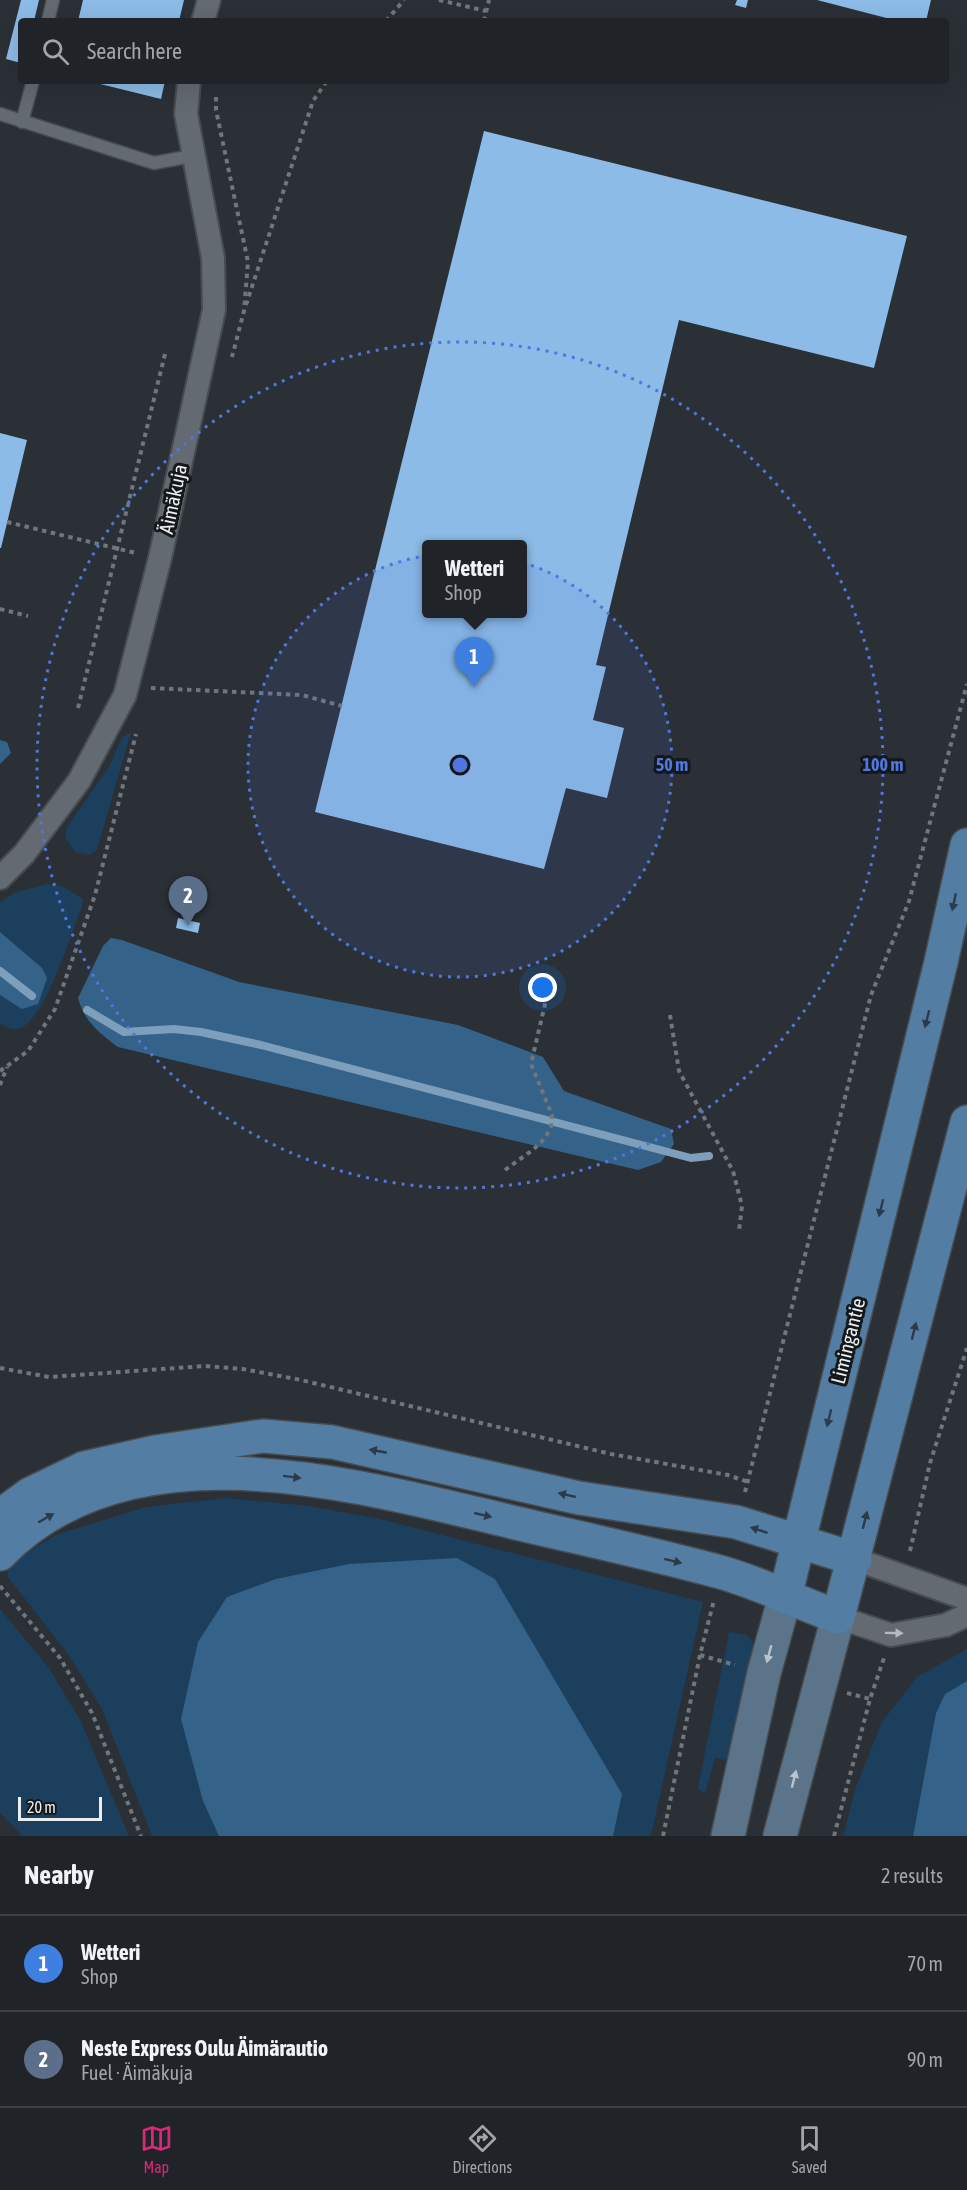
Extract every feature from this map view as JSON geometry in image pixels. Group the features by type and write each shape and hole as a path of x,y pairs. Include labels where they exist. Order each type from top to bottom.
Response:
{"main road":[{"name":"Limingantie","path":"728,1836 764,1673 785,1597 941,962 967,845"},
{"path":"780,1836 855,1559 967,1122"},
{"path":"0,1516 30,1494 84,1467 155,1452 263,1436 332,1442 579,1498 735,1522 855,1559"},
{"path":"0,1554 42,1520 87,1497 137,1481 209,1474 262,1473 347,1484 722,1573 838,1617"}],"street":[{"path":"204,18 208,0"},
{"name":"Äimäkuja","path":"0,878 24,854 79,781 124,695 160,558 214,310 213,258 192,156 186,114 189,84"},
{"path":"855,1559 904,1579 967,1599"},
{"path":"838,1617 891,1635 946,1625 967,1615"}],"lane":[{"path":"49,18 53,0"},
{"path":"22,122 32,84"},
{"path":"0,114 154,163 192,156"}],"path":[{"path":"389,18 404,0"},
{"path":"439,0 486,11"},
{"path":"485,18 489,0"},
{"path":"244,311 313,101 325,84"},
{"path":"78,708 166,350"},
{"path":"7,522 160,558"},
{"path":"0,609 28,616"},
{"path":"735,1522 748,1482 871,994 909,901 967,684"},
{"path":"147,688 302,695 342,706"},
{"path":"506,1170 534,1149 551,1127 552,1115 531,1064 550,983"},
{"path":"670,1015 679,1071 733,1171 742,1206 739,1231"},
{"path":"0,1085 7,1066"},
{"path":"904,1579 930,1463 967,1348"},
{"path":"0,1368 49,1377 204,1366 243,1369 301,1380 611,1454 728,1475 748,1482"},
{"path":"663,1836 700,1655 722,1573"},
{"path":"0,1586 60,1658 92,1713 141,1836"},
{"path":"834,1836 870,1699 891,1635"}],"shaded area":[{"path":"131,732 97,850 89,855 75,852 66,839 66,829 110,765 122,737"},
{"path":"0,740 7,742 11,753 0,764"},
{"path":"48,884 62,886 83,899 82,906 47,995 27,1024 11,1029 0,1023 0,902 16,892"},
{"path":"0,932 42,968 47,978 38,1004 22,1009 0,995"},
{"path":"111,938 239,982 458,1025 543,1057 564,1091 671,1129 674,1144 661,1162 638,1170 118,1047 93,1026 84,1014 78,998 103,946"},
{"path":"225,1498 310,1506 384,1520 703,1602 651,1836 152,1836 102,1709 68,1654 8,1577 7,1566 55,1535 146,1507"},
{"path":"457,1558 495,1579 622,1794 613,1836 219,1836 203,1801 181,1719 198,1642 227,1597 276,1579 349,1564"},
{"path":"0,1609 49,1668 80,1720 129,1836 22,1836 0,1812"},
{"path":"729,1632 747,1635 754,1645 726,1760 715,1758 705,1794 698,1788"},
{"path":"967,1649 967,1681 945,1694 936,1713 913,1836 843,1836 856,1787 882,1722 917,1677"},
{"path":"967,1681 967,1836 913,1836 936,1713 945,1694"}],"building":[{"path":"21,0 39,0 35,18 18,18 18,62 6,59"},
{"path":"83,0 184,0 180,18 79,18"},
{"path":"737,0 748,0 746,8 735,5"},
{"path":"817,0 931,0 927,18 886,18"},
{"path":"100,84 164,84 161,99"},
{"path":"484,131 907,236 874,368 679,320 596,665 606,667 593,720 624,728 607,798 566,788 544,869 315,812"},
{"path":"0,433 27,440 1,548 0,548"},
{"path":"178,918 200,923 198,933 176,928"}],"waterway":[{"path":"0,971 32,996"},
{"path":"87,1010 124,1032 174,1029 201,1032 261,1045 691,1158 709,1156"}],"place":[{"name":"Wetteri","path":"474,687"},
{"name":"Neste Express Oulu Äimärautio","path":"188,926"}]}
